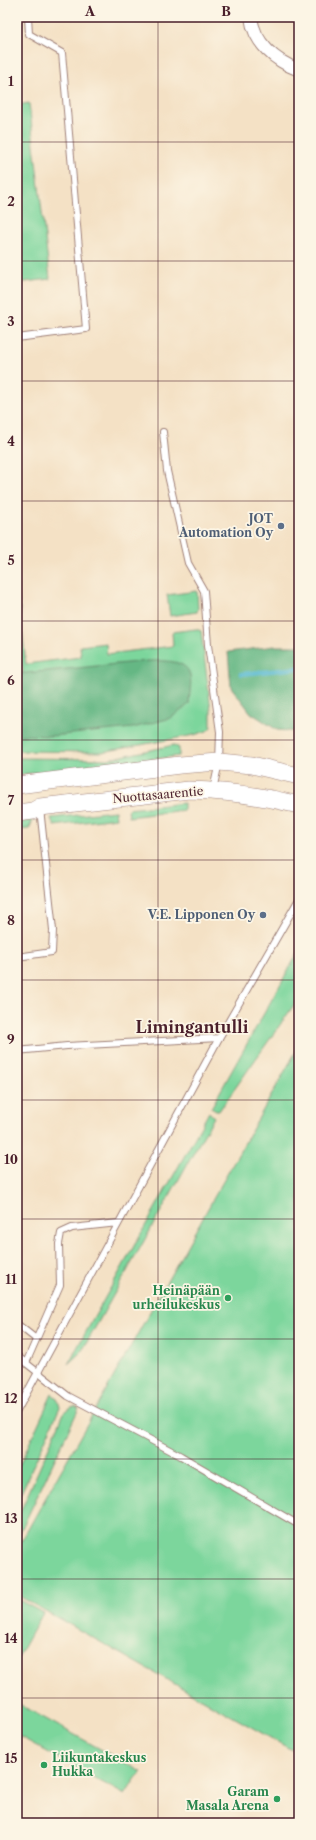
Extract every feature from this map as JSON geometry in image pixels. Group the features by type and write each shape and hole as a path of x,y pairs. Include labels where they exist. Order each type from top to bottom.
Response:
{"main road":[{"path":"17,785 180,765 218,762 252,765 299,776"},
{"name":"Nuottasaarentie","path":"17,813 33,811 40,807 183,790 212,791 299,805"}],"street":[{"path":"251,17 256,36 265,49 279,60 299,70"}],"lane":[{"path":"17,338 86,330 62,53 29,34 28,17"},
{"path":"163,432 167,471 184,548 188,563 204,591 208,645 220,732 218,762 212,791"},
{"path":"17,957 52,952 54,930 40,807"},
{"path":"18,1406 38,1372 219,1038 299,899"},
{"path":"17,1051 67,1046 219,1038"},
{"path":"26,1362 60,1285 59,1244 61,1233 72,1228 118,1223"},
{"path":"17,1324 36,1339"},
{"path":"17,1356 68,1396 181,1456 299,1525"}],"green space":[{"path":"29,103 50,279 17,283 17,105"},
{"path":"17,583 26,664 81,657 80,646 106,643 107,654 173,646 172,632 196,629 201,631 211,710 211,727 207,731 194,735 102,752 17,751 17,673 23,672 17,628"},
{"path":"197,591 197,612 170,616 167,595"},
{"path":"275,646 299,646 299,732 277,730 251,713 231,687 228,652"},
{"path":"147,661 178,663 188,670 191,679 189,704 171,718 133,728 51,736 17,735 17,674"},
{"path":"174,745 179,748 179,756 17,775 17,758 108,759"},
{"path":"184,803 184,810 129,817 128,809"},
{"path":"115,811 116,818 54,826 51,818"},
{"path":"33,820 29,829 17,830 17,822"},
{"path":"299,951 299,998 219,1111 216,1111 211,1108"},
{"name":"Heinäpään urheilukeskus","path":"299,1046 299,1754 17,1595 17,1549"},
{"path":"209,1112 214,1117 82,1351 68,1364"},
{"path":"52,1394 57,1398 60,1407 17,1502 17,1470"},
{"path":"75,1406 79,1408 17,1539 17,1519 64,1413 71,1407"},
{"path":"17,1599 43,1613 17,1660"},
{"path":"17,1703 142,1772 136,1778 125,1795 17,1735"}],"waterway":[{"path":"242,674 299,668"}],"place":[{"name":"JOT Automation Oy","path":"281,526"},
{"name":"V.E. Lipponen Oy","path":"263,915"},
{"name":"Heinäpään urheilukeskus","path":"228,1298"},
{"name":"Liikuntakeskus Hukka","path":"44,1765"},
{"name":"Garam Masala Arena","path":"277,1799"}],"district":[{"name":"Limingantulli","path":"192,1027"}]}
